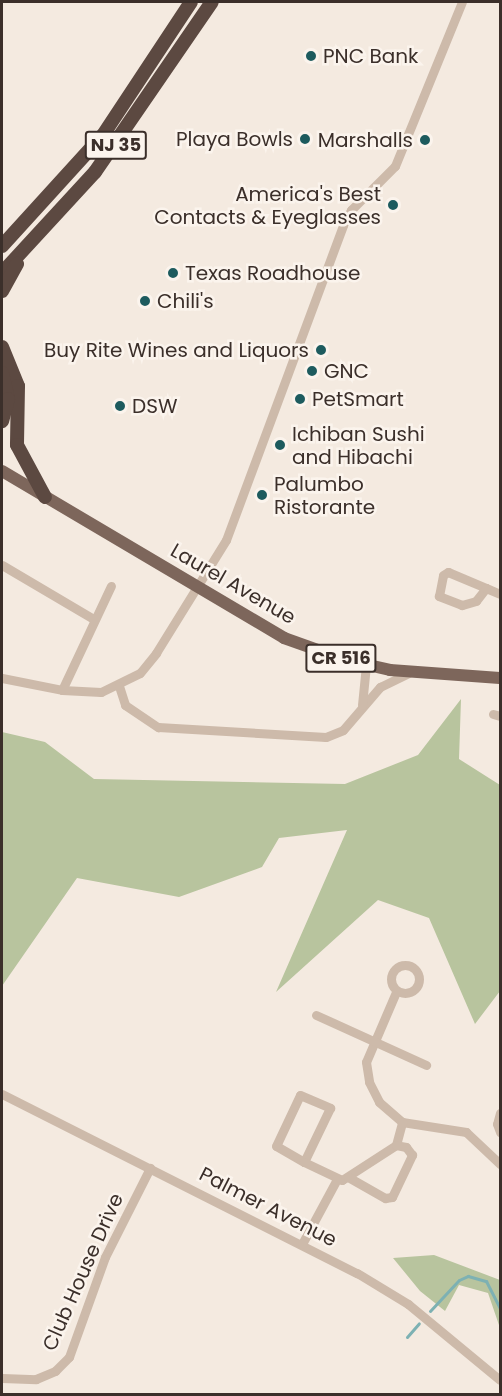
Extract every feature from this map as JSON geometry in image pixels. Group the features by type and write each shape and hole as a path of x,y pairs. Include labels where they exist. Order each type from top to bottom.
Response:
{"highway":[{"name":"NJ 35","path":"2,246 103,135 191,2"},
{"name":"NJ 35","path":"2,273 49,223 123,136 212,2"},
{"path":"2,291 49,223"},
{"path":"2,347 18,386 17,445 45,497"},
{"path":"2,373 8,399 2,421"}],"main road":[{"name":"Laurel Avenue","path":"2,471 195,588 285,638 366,665 409,673 501,678"}],"street":[{"path":"2,678 62,690 101,692 119,686 140,673 156,653 233,524 248,473 343,225 351,210 395,166 462,2"},
{"path":"2,565 92,618"},
{"path":"486,588 466,605 438,596 437,592 443,575 448,572 501,594"},
{"path":"62,690 92,618 111,586"},
{"path":"357,715 366,697 366,665"},
{"path":"119,686 125,705 158,727 326,737 343,730 380,687 409,673"},
{"path":"399,964 419,972 417,985 408,994 396,992 390,982 399,964"},
{"path":"396,992 366,1062 369,1082 379,1102 402,1122 466,1132 501,1164"},
{"path":"316,1015 426,1065"},
{"name":"Palmer Avenue","path":"2,1094 302,1244 390,1291 501,1380"},
{"path":"304,1162 330,1108 300,1095 276,1146 304,1162 338,1179 348,1177 396,1144 402,1122"},
{"path":"501,1113 497,1124 501,1132"},
{"path":"348,1177 385,1198 392,1197 412,1155 406,1147 396,1144"},
{"name":"Club House Drive","path":"2,1378 36,1379 55,1371 69,1357 105,1257 150,1168"},
{"path":"302,1244 338,1179"}],"green space":[{"path":"461,699 459,759 500,785 500,991 475,1024 429,918 378,900 276,992 347,830 279,838 262,867 179,897 77,878 2,986 2,732 45,742 94,779 345,784 418,755"},
{"path":"434,1255 500,1280 500,1328 488,1293 459,1285 445,1311 420,1291 393,1258"}],"waterway":[{"path":"430,1311 459,1280 468,1276 486,1281 500,1309"},
{"path":"407,1337 419,1323"}],"place":[{"name":"PNC Bank","path":"311,56"},
{"name":"Playa Bowls","path":"305,139"},
{"name":"Marshalls","path":"425,140"},
{"name":"America's Best Contacts & Eyeglasses","path":"393,205"},
{"name":"Texas Roadhouse","path":"173,273"},
{"name":"Chili's","path":"145,301"},
{"name":"Buy Rite Wines and Liquors","path":"321,350"},
{"name":"GNC","path":"312,371"},
{"name":"PetSmart","path":"300,399"},
{"name":"DSW","path":"120,406"},
{"name":"Ichiban Sushi and Hibachi","path":"280,445"},
{"name":"Palumbo Ristorante","path":"262,495"}]}
